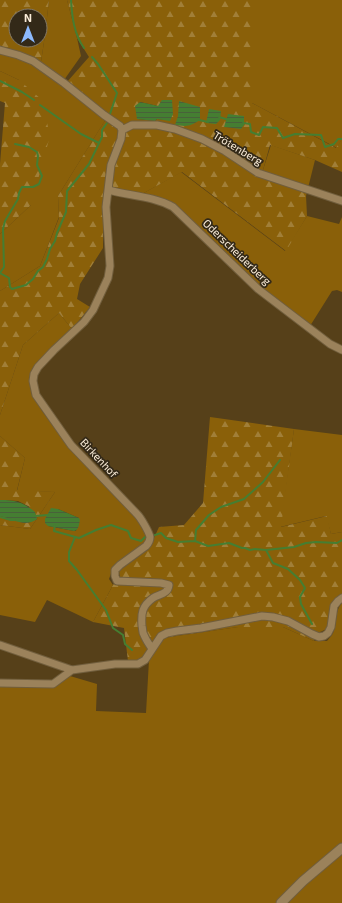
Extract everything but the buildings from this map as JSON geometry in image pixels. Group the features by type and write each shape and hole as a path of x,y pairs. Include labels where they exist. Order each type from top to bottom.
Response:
{"street":[{"path":"0,50 33,61 120,126 122,130 121,139 111,165 108,190"},
{"name":"Trötenberg","path":"122,130 132,124 157,125 175,129 202,139 225,151 258,173 342,201"},
{"name":"Birkenhof","path":"108,190 106,207 110,266 108,278 93,310 84,322 38,367 34,374 33,381 36,395 64,436 95,471 137,514 150,537 146,546 115,570 114,576 117,581 161,583 169,585 169,589 166,592 154,597 148,602 143,608 141,615 143,634 152,649"},
{"name":"Oderscheiderberg","path":"108,190 155,199 173,207 258,289 330,344 342,350"},
{"path":"0,645 72,670 115,664 138,664 145,660 161,636 167,633 262,616 288,621 319,637 324,636 328,633 330,627 334,606 342,598"},
{"path":"0,683 53,684 72,670"},
{"path":"281,903 303,881 342,848"}],"green space":[{"path":"0,0 49,0 48,9 8,8 8,48 43,48 41,62 0,47"},
{"path":"49,0 67,0 77,38 81,56 64,80 41,62 43,48 48,48"},
{"path":"67,0 252,0 252,103 336,148 342,139 342,172 315,160 270,145 261,177 307,192 307,216 286,251 182,172 142,194 116,188 104,188 103,248 80,284 77,299 90,307 72,329 59,313 23,345 0,415 0,291 40,266 59,218 58,196 109,114 67,82 89,57 77,38","holes":["140,102 158,106 170,120 157,119 155,121 138,119"]},
{"path":"252,0 342,0 342,139 337,148 252,103"},
{"path":"0,52 33,64 106,119 58,196 59,217 40,266 0,291 0,234 31,205 19,80 0,71"},
{"path":"0,71 19,80 42,100 50,136 31,205 0,234 0,164 5,103 0,101"},
{"path":"271,145 315,160 308,188 262,173"},
{"path":"181,172 285,251 307,216 339,224 342,217 342,292 337,290 332,291 310,326 252,279 173,203 155,196 142,194"},
{"path":"59,313 72,329 33,368 29,381 34,397 42,411 68,446 137,517 148,541 113,568 109,579 113,585 93,622 47,600 35,622 0,615 0,525 30,529 55,492 17,491 25,458 0,436 0,415 23,345","holes":["58,509 79,518 76,531 48,526"]},
{"path":"210,417 294,429 281,527 327,516 331,534 342,532 342,598 338,601 331,627 320,632 314,641 283,627 238,627 163,638 149,660 128,661 124,628 93,622 113,585 120,577 119,571 149,549 159,527 184,525 203,503"},
{"path":"294,429 342,435 342,532 331,534 326,516 280,527"},
{"path":"0,436 25,458 17,490 55,492 30,529 0,525 0,516 9,518 30,507 18,501 0,500"},
{"path":"342,603 342,844 277,903 0,903 0,686 54,687 70,676 97,684 96,711 146,713 149,660 163,638 238,627 283,627 314,641 327,641 333,633 337,613"},
{"path":"342,852 342,903 286,903 299,889"}],"shaded area":[{"path":"162,100 172,100 173,114 170,121 157,119 155,121 137,119 135,106 140,102 158,106"},
{"path":"179,101 200,107 200,120 189,126 175,125 178,116"},
{"path":"209,109 221,111 220,120 216,124 206,123"},
{"path":"228,114 244,116 244,125 241,129 224,127"},
{"path":"0,500 11,500 27,506 35,512 37,519 32,522 23,523 0,516"},
{"path":"51,508 58,509 79,518 80,520 77,529 74,531 48,526 45,523 45,519"}],"waterway":[{"path":"71,0 74,25 84,48"},
{"path":"92,57 117,93 110,114"},
{"path":"0,81 34,100"},
{"path":"40,105 81,134 99,143"},
{"path":"219,117 229,120"},
{"path":"199,120 208,122"},
{"path":"0,273 9,278 10,287 12,289 26,285 43,267 66,212 67,191 89,164 102,137 102,130 107,123"},
{"path":"243,123 250,124 251,132 259,135 263,127 277,128 283,138 295,134 321,135 325,147 334,144 338,139 342,139"},
{"path":"0,273 4,267 3,229 5,221 18,199 22,187 33,187 39,184 42,176 37,165 37,152 29,147 15,144"},
{"path":"195,541 196,530 209,515 221,507 244,499 263,482 280,460"},
{"path":"35,516 48,515"},
{"path":"0,517 15,520"},
{"path":"55,525 54,531 79,538 111,525 128,531 131,538 141,541 145,537"},
{"path":"152,536 161,533 166,538 178,542 195,541 208,546 229,543 250,550 294,547 306,543 316,542 337,543 342,540"},
{"path":"75,537 69,552 69,561 106,610 113,628 123,635 125,644 132,650"},
{"path":"266,550 273,563 288,569 300,580 305,588 300,597 301,604 312,624"}]}
